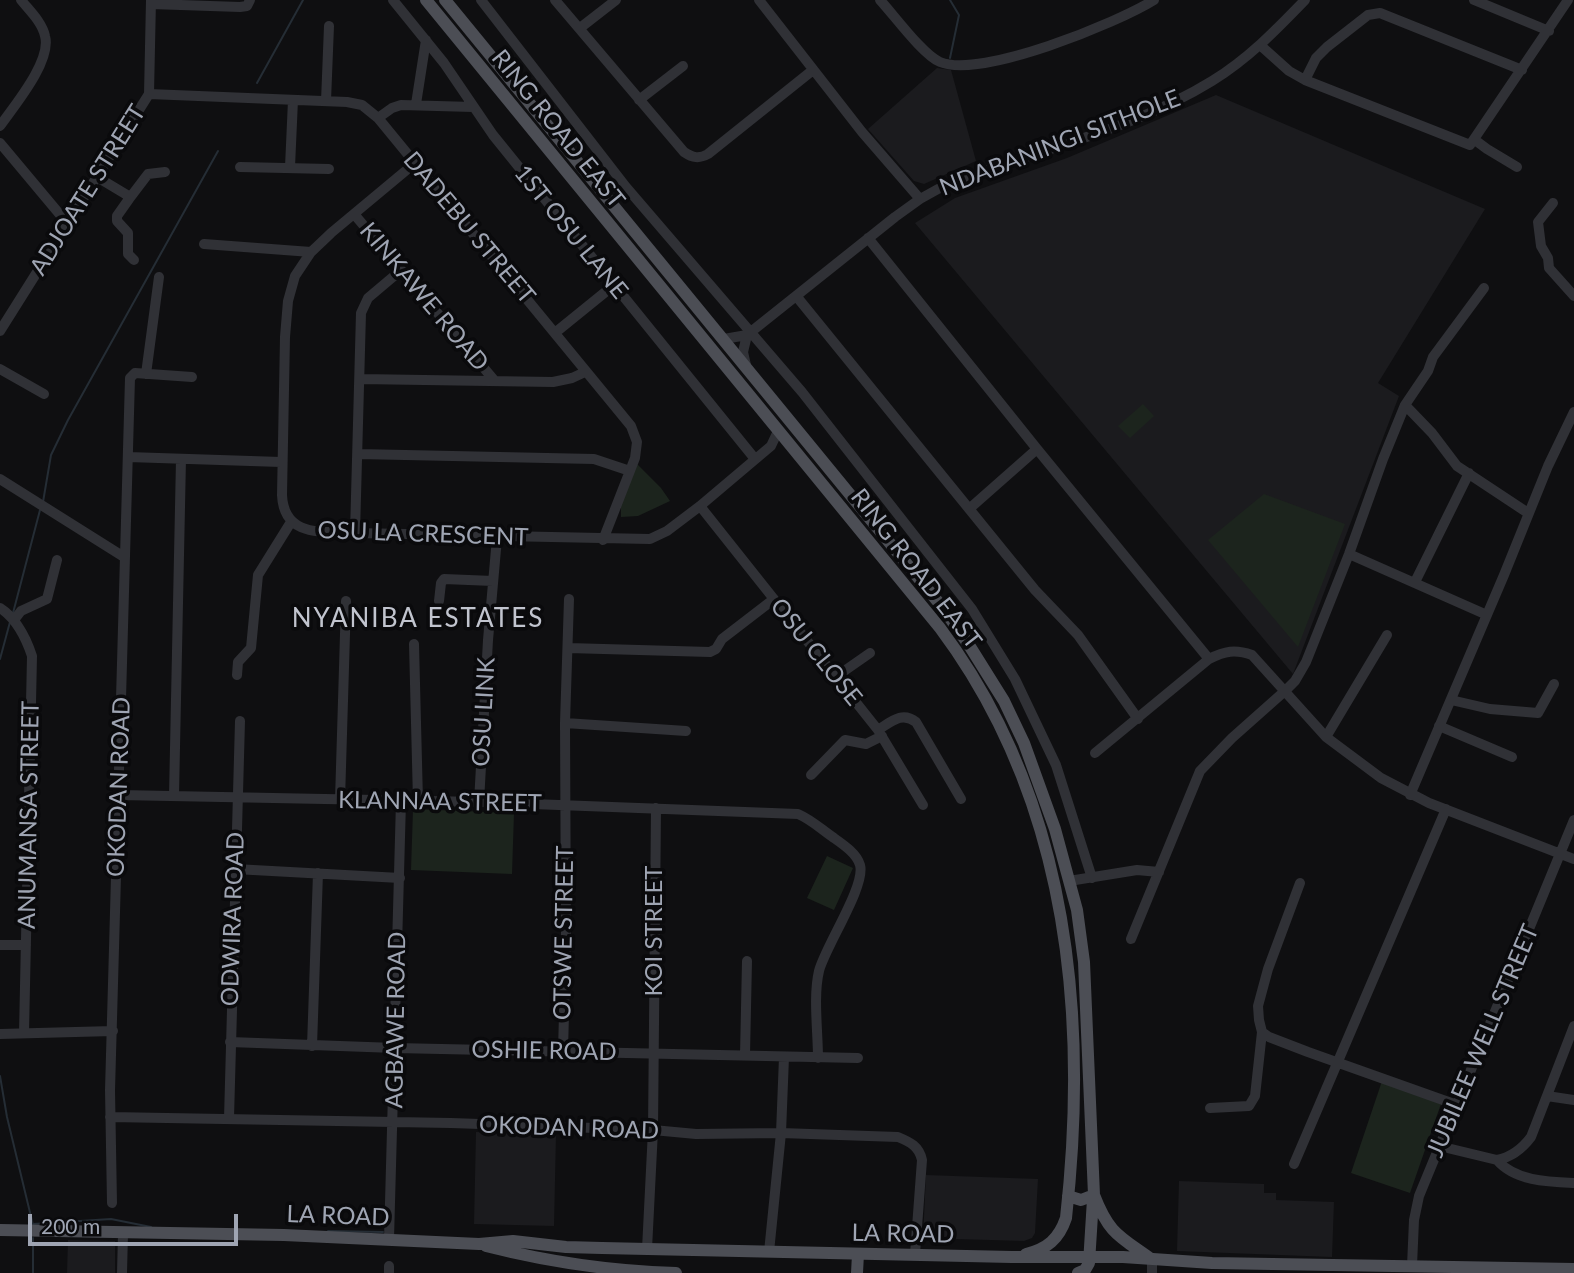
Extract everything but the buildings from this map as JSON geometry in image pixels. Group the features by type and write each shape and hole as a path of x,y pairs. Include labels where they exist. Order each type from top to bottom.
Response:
{"main road":[{"name":"RING ROAD EAST","path":"437,2 747,366 963,635 1004,701 1031,763 1055,829 1077,910 1084,962 1094,1195 1109,1227 1129,1245 1152,1259"},
{"name":"RING ROAD EAST","path":"437,2 789,445 952,643 984,698 1018,769 1045,842 1063,928 1072,989 1072,1106 1068,1196 1066,1218 1061,1232 1054,1241 1034,1252 1013,1257"},
{"path":"1018,769 1031,763"},
{"path":"1068,1196 1081,1200 1094,1195 1089,1263 1085,1270 1078,1273"},
{"name":"LA ROAD","path":"0,1230 389,1239 479,1244 513,1241 601,1248 1574,1269"},
{"name":"LA ROAD","path":"479,1244 520,1255 650,1273 676,1273"},
{"path":"600,1266 601,1248"},
{"path":"857,1273 858,1254"}],"street":[{"path":"0,126 41,64 46,38 42,27 21,0"},
{"path":"151,2 240,7 247,6 250,0"},
{"name":"1ST OSU LANE","path":"393,0 460,85 473,107 755,459"},
{"path":"481,0 626,187 750,334 972,609 1015,679 1056,765 1092,878"},
{"path":"555,0 690,156 702,157 813,70"},
{"path":"580,28 616,0"},
{"path":"759,0 920,199"},
{"path":"880,0 917,42 939,62 957,64 986,63 1042,47 1104,26 1154,0"},
{"name":"NDABANINGI SITHOLE","path":"724,339 750,334 920,199 960,180 1100,133 1212,81 1261,45 1305,0"},
{"path":"1474,0 1549,31"},
{"path":"1261,45 1289,71 1305,80 1470,145 1568,0"},
{"name":"ADJOATE STREET","path":"0,331 149,94 151,2"},
{"path":"1305,80 1316,58 1327,47 1368,15 1380,13 1522,70"},
{"path":"326,100 329,26"},
{"path":"416,104 426,40"},
{"path":"639,100 683,66"},
{"name":"DADEBU STREET","path":"149,94 326,100 362,105 378,118 631,426 637,442 630,471 603,540"},
{"path":"290,167 293,100"},
{"path":"378,118 392,108 416,104 473,107"},
{"path":"1475,140 1517,167"},
{"path":"0,144 67,223"},
{"name":"OSU LA CRESCENT","path":"415,163 311,252 295,276 288,301 285,337 281,462 282,506 292,522 307,531 497,538 650,539 667,531 700,506 771,446 778,431"},
{"path":"240,167 329,169"},
{"path":"134,260 128,254 129,235 117,221 117,216 148,174 165,172"},
{"path":"97,177 127,195 129,199"},
{"path":"1553,203 1538,222 1541,246 1548,258 1550,270 1574,296"},
{"name":"KINKAWE ROAD","path":"354,214 494,380"},
{"path":"869,238 1209,659"},
{"path":"204,244 311,252"},
{"path":"355,533 361,313 377,289 401,271"},
{"path":"159,277 146,374 192,377"},
{"path":"556,332 614,285"},
{"path":"1131,939 1200,771 1232,737 1295,681 1306,662 1349,554 1382,458 1405,405 1428,371 1433,357 1484,288"},
{"path":"797,297 1035,590 1078,635 1138,719"},
{"path":"747,366 743,352 750,334"},
{"path":"0,369 44,394"},
{"path":"360,380 552,382 585,372"},
{"name":"OKODAN ROAD","path":"112,1203 110,1117 130,378 135,373 146,374"},
{"path":"1405,405 1432,433 1457,466 1528,513"},
{"path":"1410,795 1548,466 1574,412"},
{"path":"771,446 789,445"},
{"path":"969,509 1037,449"},
{"path":"358,454 594,459 630,471"},
{"path":"128,457 281,462"},
{"path":"174,796 181,459"},
{"path":"1415,582 1469,473"},
{"path":"0,479 124,556"},
{"name":"OSU CLOSE","path":"700,506 880,733 923,805"},
{"path":"237,674 238,662 251,648 258,575 292,522"},
{"name":"OSU LINK","path":"479,802 497,538"},
{"path":"1349,554 1487,615"},
{"path":"8,615 47,599 57,560"},
{"path":"439,601 440,583 444,579 493,581"},
{"name":"OTSWE STREET","path":"563,1051 566,939 565,723 569,599"},
{"path":"568,648 710,652 716,649 722,639 774,599"},
{"path":"340,800 345,601"},
{"name":"ANUMANSA STREET","path":"8,615 27,640 32,656 24,1033"},
{"path":"1326,737 1387,635"},
{"path":"414,644 418,801"},
{"path":"1095,753 1209,659 1230,650 1239,650 1252,655 1326,737 1381,778 1410,795 1574,859"},
{"path":"837,676 870,653"},
{"path":"1451,699 1483,708 1538,713 1554,684"},
{"path":"811,775 845,740 866,744 899,717 905,716 916,722 961,799"},
{"name":"ODWIRA ROAD","path":"229,1118 240,720"},
{"path":"565,723 686,731"},
{"path":"1439,726 1512,757"},
{"name":"KLANNAA STREET","path":"120,795 479,802 789,812 809,819 850,851 860,863 860,876 819,969 818,1058"},
{"name":"AGBAWE ROAD","path":"389,1239 401,801"},
{"name":"KOI STREET","path":"648,1249 653,1130 656,808"},
{"path":"1294,1164 1446,809"},
{"name":"JUBILEE WELL STREET","path":"1412,1266 1414,1220 1419,1196 1574,820"},
{"path":"235,869 400,878"},
{"path":"1069,881 1137,870 1159,872"},
{"path":"312,1046 318,873"},
{"path":"1210,1108 1249,1105 1255,1096 1262,1032 1258,1006 1268,969 1300,883"},
{"path":"0,945 26,945"},
{"path":"745,1055 747,961"},
{"path":"1439,1146 1497,1160 1522,1149 1531,1137 1574,1026"},
{"path":"1,1034 113,1031"},
{"path":"1262,1032 1295,1047 1457,1105"},
{"name":"OSHIE ROAD","path":"230,1042 858,1058"},
{"path":"769,1252 781,1133 784,1056"},
{"path":"1547,1096 1574,1100"},
{"name":"OKODAN ROAD","path":"110,1117 653,1130 696,1134 781,1133 898,1137 912,1143 920,1151 922,1160 915,1254"},
{"path":"1497,1160 1504,1168 1520,1176 1574,1183"},
{"path":"122,1273 123,1234"},
{"path":"1152,1259 1152,1273"}],"shaded area":[{"path":"937,68 951,70 976,161 924,184 914,181 868,129"},
{"path":"1216,95 1485,209 1378,383 1399,396 1293,674 915,223 955,198 1067,158"},
{"path":"1143,404 1154,416 1130,438 1118,426"},
{"path":"637,464 670,501 638,516 621,517 621,503"},
{"path":"1264,494 1345,524 1298,647 1208,540"},
{"path":"413,809 514,813 512,874 411,870"},
{"path":"827,856 853,868 834,910 807,898"},
{"path":"1382,1081 1442,1101 1410,1193 1351,1173"},
{"path":"476,1132 556,1134 554,1226 474,1224"},
{"path":"926,1175 1038,1179 1035,1233 1032,1238 1024,1241 923,1238"},
{"path":"1179,1181 1264,1184 1264,1193 1276,1193 1276,1200 1334,1202 1332,1257 1177,1251"},
{"path":"68,1240 115,1241 115,1273 67,1273"}],"waterway":[{"path":"257,83 303,0"},
{"path":"950,0 959,15 950,58"},
{"path":"43,502 51,455 68,420 218,151"},
{"path":"13,613 40,510"},
{"path":"0,659 10,622"},
{"path":"0,1076 33,1225"},
{"path":"33,1224 111,1219 151,1227"},
{"path":"328,1231 383,1232"},
{"path":"33,1238 33,1273"}],"district":[{"name":"NYANIBA ESTATES","path":"418,619"}]}
